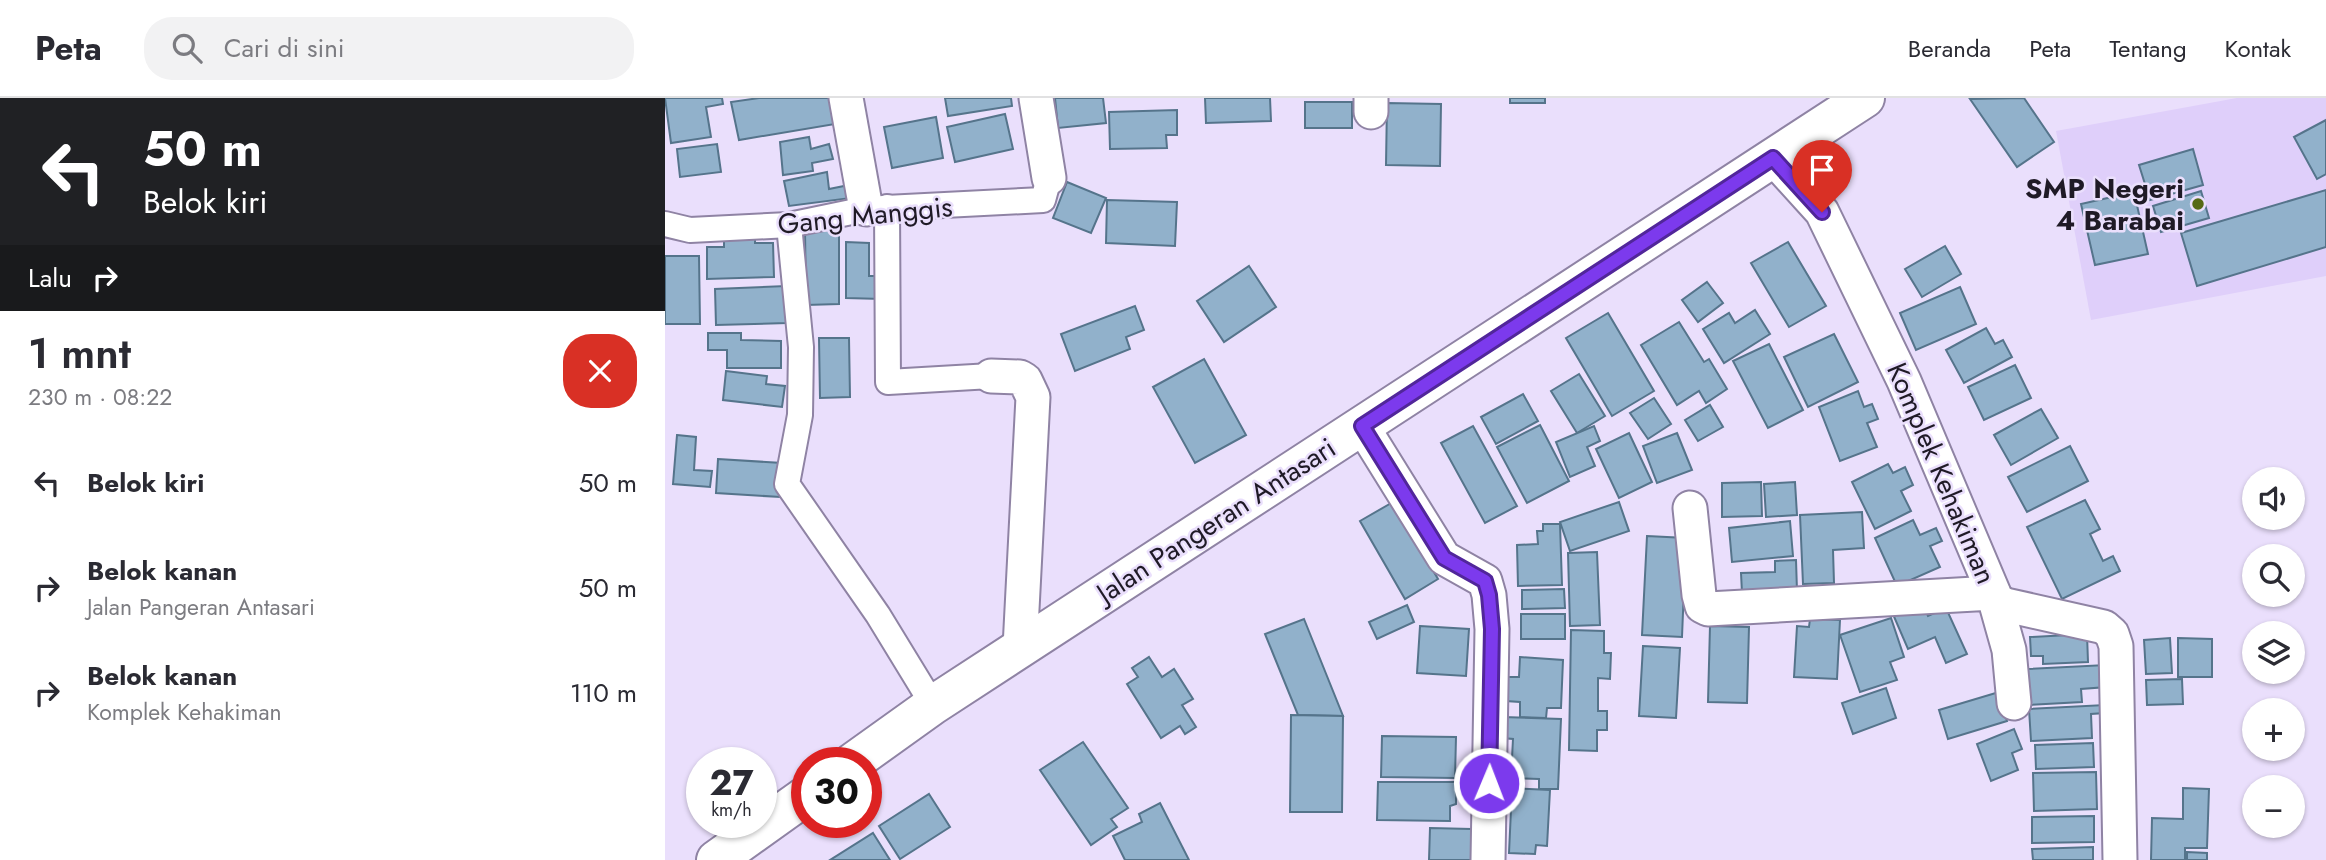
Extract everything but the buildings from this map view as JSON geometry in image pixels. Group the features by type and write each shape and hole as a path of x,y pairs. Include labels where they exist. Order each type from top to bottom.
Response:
{"main road":[{"name":"Jalan Pangeran Antasari","path":"874,747 1020,648 1865,98"},
{"path":"716,860 791,806"}],"street":[{"path":"846,98 876,208 888,382 1020,377 1025,380 1033,397 1020,648"},
{"path":"1036,98 1049,178"},
{"name":"Komplek Kehakiman","path":"1773,158 1822,212 1904,381 1997,601 2005,606 2104,627 2112,634 2116,646 2120,860"},
{"name":"Gang Manggis","path":"665,224 690,230 789,225 876,208 1043,200 1049,178"},
{"path":"789,225 801,347 800,415 786,484 878,615 933,705"},
{"path":"1362,426 1444,558 1485,581 1492,629 1488,860"},
{"path":"1690,508 1699,595 1702,606 1708,609 1993,593 2009,650 2014,703"}],"shaded area":[{"name":"SMP Negeri 4 Barabai","path":"2237,98 2326,98 2326,276 2091,320 2056,131"}],"place":[{"name":"SMP Negeri 4 Barabai","path":"2198,204"}],"route":[{"path":"1489,783 1492,629 1485,581 1444,558 1362,426 1773,158 1822,212"}]}
